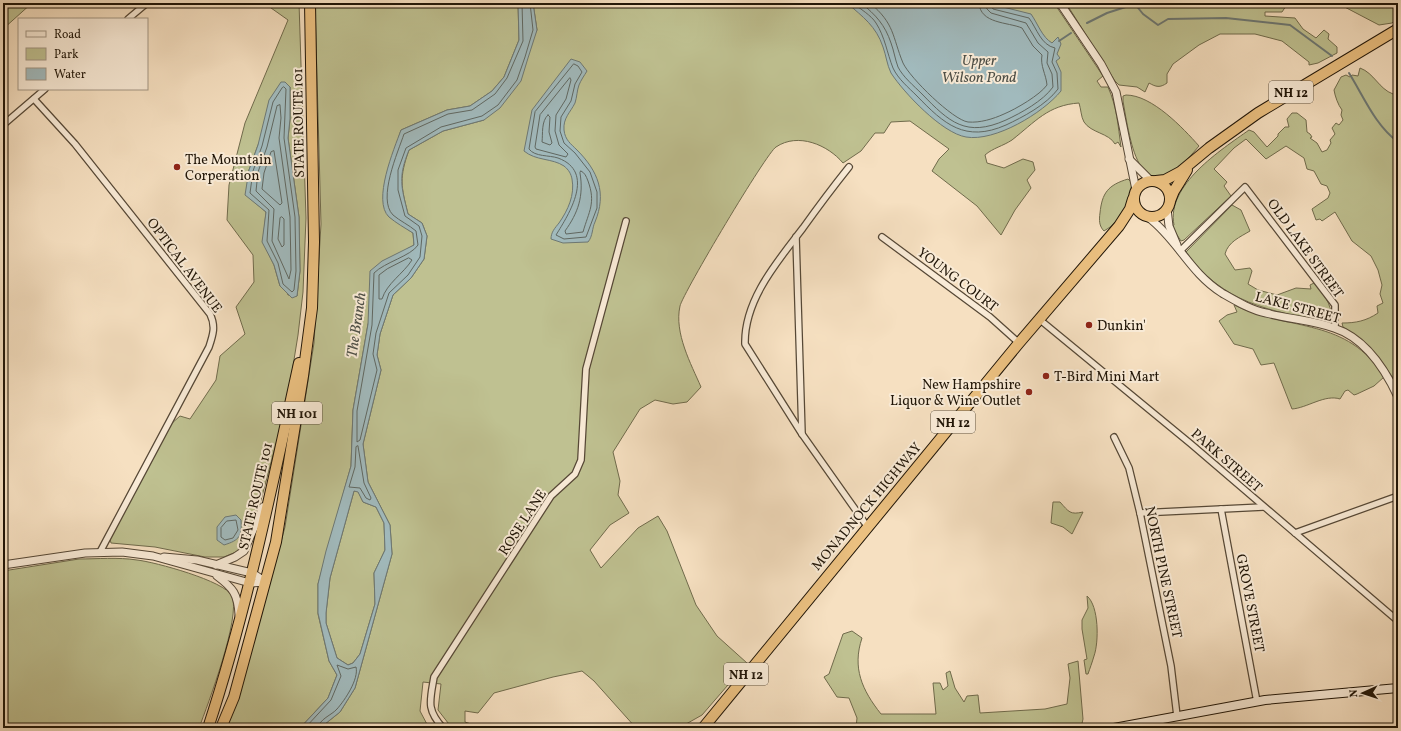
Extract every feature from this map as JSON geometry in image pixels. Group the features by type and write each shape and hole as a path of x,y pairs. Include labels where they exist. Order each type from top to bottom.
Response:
{"highway":[{"name":"STATE ROUTE 101","path":"221,728 234,697 276,542 304,376 312,308 314,242 310,3"},
{"name":"NH 12","path":"1134,194 1143,183 1165,180 1190,165 1209,148 1258,113 1398,30"},
{"name":"NH 12","path":"1149,218 1160,216 1168,205 1174,191 1190,165"},
{"path":"1154,181 1168,190 1168,205"},
{"path":"1134,194 1134,204 1139,213 1149,218"},
{"name":"MONADNOCK HIGHWAY","path":"703,728 1018,343 1120,226 1130,209 1134,194"},
{"name":"MONADNOCK HIGHWAY","path":"1120,226 1136,218 1149,218"},
{"name":"STATE ROUTE 101","path":"208,728 250,583 300,357 314,242"}],"main road":[{"path":"1114,728 1257,702 1398,688"}],"street":[{"path":"129,18 147,3"},
{"path":"1060,3 1101,64 1116,92 1134,194"},
{"path":"1395,3 1398,8"},
{"path":"3,125 44,90"},
{"name":"OPTICAL AVENUE","path":"34,99 75,144 210,314 214,322 209,347 100,552"},
{"path":"1129,159 1154,181"},
{"path":"849,167 771,271 753,304 745,329 745,344 802,434 867,526"},
{"name":"OLD LAKE STREET","path":"1180,251 1245,187 1335,305 1335,328"},
{"name":"LAKE STREET","path":"1168,205 1169,226 1180,251"},
{"name":"LAKE STREET","path":"1149,218 1158,225 1199,275 1221,292 1246,306 1265,313 1335,328 1356,340 1384,369 1398,397"},
{"name":"ROSE LANE","path":"443,728 432,714 430,703 434,677 551,496 575,474 581,460 584,439 583,405 586,369 626,221"},
{"path":"796,237 802,434"},
{"name":"YOUNG COURT","path":"882,237 990,317 1018,343"},
{"name":"PARK STREET","path":"1038,319 1191,444 1398,621"},
{"name":"NORTH PINE STREET","path":"1114,437 1129,468 1140,513 1171,666 1177,716"},
{"path":"216,565 234,558 244,551 272,485"},
{"path":"1295,533 1398,496"},
{"path":"1140,513 1263,507"},
{"name":"GROVE STREET","path":"1221,509 1257,702"},
{"path":"3,565 100,552 137,553 197,560 252,573 266,582"},
{"path":"153,556 213,574 250,583 266,582"},
{"path":"213,574 230,586 235,593 239,614 238,627"}],"green space":[{"path":"3,3 32,3 3,29"},
{"path":"264,3 299,3 306,218 303,292 287,403 261,500 246,541 236,552 224,557 205,557 155,547 111,543 110,539 171,424 180,416 190,419 216,380 220,356 245,334 236,307 254,282 253,255 227,220 229,185 245,123 288,20","holes":["290,87 290,119 288,138 299,217 300,271 297,296 288,295 286,290 280,286 274,265 263,242 266,212 246,195 249,170 258,145"]},
{"path":"315,3 518,3 519,40 504,77 492,91 470,106 447,110 401,130 386,178 388,216 413,233 414,245 407,249 368,324 353,410 351,466 318,584 318,614 329,661 337,675 328,698 300,728 227,728 251,652 285,527 314,343 321,224"},
{"path":"533,3 1054,3 1103,76 1097,81 1101,87 1108,87 1111,94 1117,117 1121,147 1118,142 1115,144 1109,137 1087,126 1083,120 1079,103 1068,104 1050,111 1012,140 985,155 987,163 1004,168 1023,159 1033,162 1035,170 1027,180 1031,188 1015,210 1001,235 977,206 932,171 939,159 949,149 910,121 891,122 884,133 875,133 861,151 843,163 821,146 803,141 785,143 776,147 769,155 695,276 680,306 679,327 681,337 688,358 701,387 687,402 673,404 655,400 640,409 613,452 620,481 618,495 629,513 610,525 590,550 601,568 638,528 658,516 667,531 696,605 717,636 747,663 702,715 679,728 636,728 594,681 582,671 553,677 494,693 478,713 465,711 465,722 471,724 472,728 452,728 438,710 441,684 423,682 420,711 429,728 320,728 340,712 355,688 392,554 390,525 368,482 363,444 381,370 377,355 380,334 393,295 411,278 424,259 427,236 422,223 408,214 404,196 402,175 406,160 409,150 443,131 484,120 537,30"},
{"path":"1066,3 1288,3 1282,12 1265,12 1265,16 1295,18 1303,29 1316,38 1324,30 1329,34 1328,39 1337,47 1337,53 1318,63 1309,65 1309,62 1282,41 1255,34 1220,34 1199,45 1173,64 1167,74 1167,83 1162,86 1158,86 1149,83 1145,92 1137,87 1119,85 1115,81"},
{"path":"1337,3 1398,3 1398,17 1392,23 1379,25"},
{"path":"1360,68 1369,73 1388,92 1393,94 1398,92 1398,385 1374,353 1343,327 1342,323 1361,321 1378,313 1377,306 1383,303 1380,294 1382,285 1378,270 1371,256 1352,241 1335,212 1322,221 1320,219 1316,220 1312,209 1328,198 1330,193 1327,186 1321,184 1314,171 1307,169 1304,158 1286,146 1266,159 1246,139 1234,148 1214,169 1227,182 1224,186 1231,196 1184,240 1181,241 1171,226 1174,225 1174,210 1178,196 1187,183 1211,158 1249,130 1254,132 1267,147 1285,127 1289,127 1287,119 1292,113 1297,113 1306,120 1307,132 1312,137 1310,138 1317,143 1322,152 1327,150 1331,143 1330,140 1335,134 1332,128 1336,123 1339,125 1343,120 1341,115 1342,110 1339,106 1334,90 1341,77 1346,75 1350,77 1352,75 1358,76"},
{"path":"1123,96 1136,96 1156,106 1176,122 1199,146 1180,166 1164,176 1152,176 1143,169 1136,157 1123,101"},
{"path":"1128,179 1132,183 1127,204 1120,217 1104,231 1100,225 1100,218 1104,195 1115,184"},
{"path":"1232,205 1241,210 1250,231 1235,240 1229,246 1225,254 1235,270 1250,268 1252,271 1248,284 1258,290 1277,295 1296,288 1311,289 1310,285 1314,283 1321,291 1330,308 1331,318 1327,322 1286,314 1249,302 1231,294 1215,283 1200,269 1186,252"},
{"path":"1234,305 1255,313 1335,335 1353,344 1369,358 1384,377 1374,386 1357,394 1354,395 1348,390 1345,391 1340,399 1328,398 1292,409 1274,363 1261,365 1253,349 1234,344 1219,321 1227,315 1237,312"},
{"path":"354,491 358,491 363,502 376,507 384,523 385,550 374,573 375,604 360,654 353,663 348,665 337,658 326,623 326,613 330,578"},
{"path":"1053,502 1060,502 1072,513 1083,512 1072,534 1063,527 1051,523"},
{"path":"108,558 137,560 158,564 189,573 217,584 227,590 232,596 234,607 228,641 216,681 199,728 3,728 3,571 79,559"},
{"path":"1087,596 1091,601 1096,616 1097,642 1096,650 1088,674 1086,674 1084,660 1087,659 1082,620 1088,608"},
{"path":"852,631 862,638 858,659 864,687 881,714 936,714 933,683 940,683 943,690 948,686 946,673 950,671 955,688 964,702 967,696 978,695 980,713 1045,709 1067,704 1070,678 1068,664 1078,661 1083,719 1081,728 856,728 857,718 849,698 837,697 824,677 829,674 843,634"}],"water":[{"path":"518,3 533,3 537,30 521,81 500,108 484,120 443,131 409,150 403,167 402,189 408,214 422,223 427,236 424,259 411,278 393,295 380,334 377,355 381,370 363,444 368,482 390,525 392,554 355,688 340,712 320,728 300,728 328,698 337,675 329,661 318,613 318,584 351,466 353,410 368,324 370,271 382,261 414,245 413,233 389,217 384,209 383,187 390,162 401,130 447,110 470,106 492,91 504,77 519,40","holes":["354,491 358,492 363,502 376,507 384,523 385,550 374,573 375,604 360,654 353,663 348,665 337,658 326,623 326,613 330,578"]},
{"name":"Upper Wilson Pond","path":"847,3 987,3 1031,14 1043,34 1052,43 1058,37 1061,44 1057,54 1060,58 1056,61 1061,72 1061,91 1031,117 1004,130 991,135 978,137 966,137 956,134 924,111 905,91 888,67 883,47 877,33 868,22"},
{"path":"571,59 580,62 587,71 579,85 575,103 566,119 564,130 569,142 584,158 595,174 600,192 600,201 599,211 590,240 588,242 563,243 551,239 551,237 565,213 572,197 573,185 570,174 564,166 559,163 534,156 524,151 532,110"},
{"path":"281,82 285,82 290,87 290,119 288,138 299,217 300,271 297,296 292,298 280,286 274,265 262,242 266,212 245,195 249,170 258,145 269,100"},
{"path":"236,515 241,520 239,537 224,545 217,540 217,527 225,517"}],"waterway":[{"path":"1087,23 1107,13 1135,4 1143,14 1158,25 1168,19 1226,18 1290,25 1332,56"},
{"path":"1059,41 1071,33"},
{"path":"1349,73 1376,119 1398,142"}],"place":[{"name":"The Mountain Corperation","path":"177,167"},
{"name":"Dunkin'","path":"1089,325"},
{"name":"T-Bird Mini Mart","path":"1046,376"},
{"name":"New Hampshire Liquor & Wine Outlet","path":"1029,392"}],"water label":[{"name":"The Branch","path":"356,325"}]}
